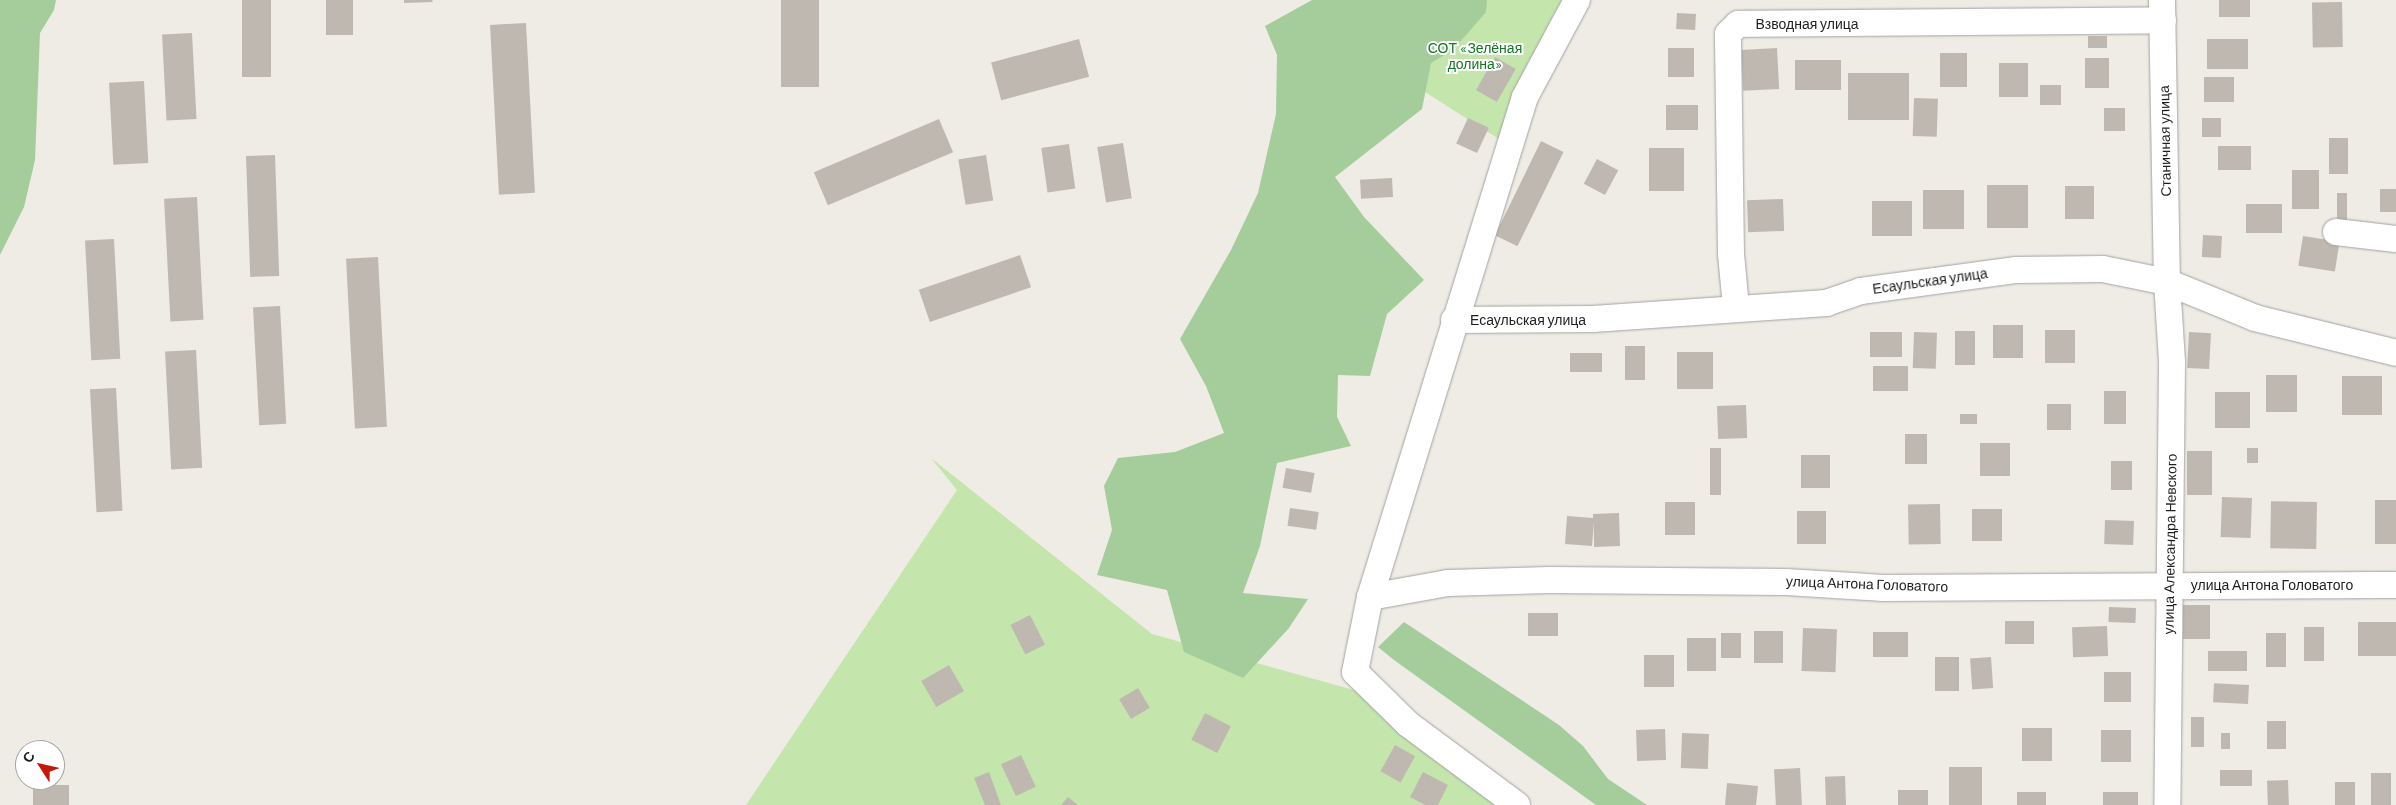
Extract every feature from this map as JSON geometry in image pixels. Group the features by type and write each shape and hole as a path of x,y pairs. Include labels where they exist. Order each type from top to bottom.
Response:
{"street":[{"path":"1518,805 1408,724 1354,672 1370,597 1454,320 1525,97 1577,0"},
{"name":"Станичная улица","path":"2162,10 2167,282"},
{"name":"Взводная улица","path":"1736,307 1731,254 1728,34 1738,24 2162,10"},
{"path":"2336,232 2396,239"},
{"name":"Есаульская улица","path":"1454,320 1593,320 1736,307 1826,303 1861,290 2017,270 2103,269 2167,282 2255,318 2396,353"},
{"name":"улица Александра Невского","path":"2167,282 2172,362 2167,805"},
{"name":"улица Антона Головатого","path":"1370,597 1448,583 1549,580 1786,582 1883,588 2396,585"}],"green space":[{"path":"0,0 56,0 54,10 40,33 35,160 24,207 0,255"},
{"path":"1312,0 1487,0 1486,12 1453,50 1431,63 1422,109 1335,177 1364,217 1424,280 1387,314 1370,376 1338,375 1337,417 1351,446 1277,463 1260,546 1243,593 1308,599 1289,628 1243,678 1184,652 1167,590 1097,575 1112,530 1104,486 1118,458 1175,452 1224,433 1206,386 1180,339 1231,250 1258,193 1276,114 1277,55 1265,26"},
{"name":"СОТ «Зелёная долина»","path":"1445,0 1564,0 1554,13 1499,139 1395,73"},
{"path":"931,458 1152,634 1383,698 1528,805 746,805 957,490"},
{"path":"1404,622 1559,725 1583,746 1608,779 1647,805 1596,805 1394,660 1378,647"}],"building":[{"path":"242,0 271,0 271,77 242,77"},
{"path":"326,0 353,0 353,35 326,35"},
{"path":"404,0 432,0 433,2 404,3"},
{"path":"781,0 819,0 819,87 781,87"},
{"path":"2219,0 2250,0 2250,17 2219,17"},
{"path":"2342,2 2343,47 2313,48 2312,3"},
{"path":"1677,13 1696,14 1695,30 1676,29"},
{"path":"526,23 535,193 499,195 490,25"},
{"path":"192,33 197,119 167,120 162,35"},
{"path":"2088,36 2107,36 2107,48 2088,48"},
{"path":"1079,39 1089,77 1001,100 991,63"},
{"path":"2207,39 2248,39 2248,69 2207,69"},
{"path":"1668,48 1694,48 1694,77 1668,77"},
{"path":"1777,48 1779,89 1743,91 1741,50"},
{"path":"1940,53 1967,53 1967,87 1940,87"},
{"path":"1495,57 1516,69 1497,102 1476,90"},
{"path":"2085,58 2109,58 2109,88 2085,88"},
{"path":"1795,60 1841,60 1841,90 1795,90"},
{"path":"1999,63 2028,63 2028,97 1999,97"},
{"path":"1848,73 1909,73 1909,120 1848,120"},
{"path":"2204,77 2234,77 2234,102 2204,102"},
{"path":"144,81 148,163 113,165 109,83"},
{"path":"2040,85 2061,85 2061,105 2040,105"},
{"path":"1914,98 1938,99 1937,137 1913,136"},
{"path":"1666,105 1698,105 1698,130 1666,130"},
{"path":"2104,108 2125,108 2125,131 2104,131"},
{"path":"1468,118 1489,128 1477,153 1456,143"},
{"path":"2202,118 2221,118 2221,137 2202,137"},
{"path":"939,119 953,152 828,205 814,172"},
{"path":"2329,138 2348,138 2348,174 2329,174"},
{"path":"1541,141 1563,152 1517,246 1495,235"},
{"path":"1123,143 1132,198 1106,202 1097,147"},
{"path":"1069,144 1075,189 1048,192 1041,148"},
{"path":"2218,146 2251,146 2251,170 2218,170"},
{"path":"1649,148 1684,148 1684,191 1649,191"},
{"path":"275,155 279,276 250,277 246,156"},
{"path":"986,155 993,200 966,205 958,159"},
{"path":"1597,159 1618,170 1605,195 1584,184"},
{"path":"2292,170 2319,170 2319,209 2292,209"},
{"path":"1392,178 1393,197 1361,199 1360,180"},
{"path":"1987,185 2028,185 2028,228 1987,228"},
{"path":"2065,186 2094,186 2094,219 2065,219"},
{"path":"2380,189 2396,189 2396,212 2380,212"},
{"path":"1923,190 1964,190 1964,229 1923,229"},
{"path":"2337,193 2347,193 2347,220 2337,220"},
{"path":"197,197 203,320 170,322 164,199"},
{"path":"1783,199 1784,231 1748,232 1747,200"},
{"path":"1872,201 1912,201 1912,236 1872,236"},
{"path":"2246,204 2282,204 2282,233 2246,233"},
{"path":"2203,235 2222,236 2221,258 2202,257"},
{"path":"2303,236 2340,242 2335,271 2298,266"},
{"path":"114,239 120,359 91,360 85,241"},
{"path":"1020,255 1031,287 930,322 919,290"},
{"path":"378,257 387,427 355,428 346,259"},
{"path":"280,306 286,424 259,425 253,307"},
{"path":"1993,325 2023,325 2023,358 1993,358"},
{"path":"2045,330 2075,330 2075,363 2045,363"},
{"path":"1955,331 1975,331 1975,365 1955,365"},
{"path":"1870,332 1902,332 1902,357 1870,357"},
{"path":"1914,332 1937,333 1936,369 1913,368"},
{"path":"2189,332 2211,333 2209,369 2187,368"},
{"path":"1625,346 1645,346 1645,380 1625,380"},
{"path":"196,350 202,468 171,469 165,352"},
{"path":"1677,352 1713,352 1713,389 1677,389"},
{"path":"1570,353 1602,353 1602,372 1570,372"},
{"path":"1873,366 1908,366 1908,391 1873,391"},
{"path":"2266,375 2297,375 2297,412 2266,412"},
{"path":"2342,376 2382,376 2382,415 2342,415"},
{"path":"116,388 122,511 96,512 90,389"},
{"path":"2104,391 2126,391 2126,424 2104,424"},
{"path":"2215,392 2250,392 2250,428 2215,428"},
{"path":"2047,404 2071,404 2071,430 2047,430"},
{"path":"1746,405 1747,438 1718,439 1717,406"},
{"path":"1960,414 1977,414 1977,424 1960,424"},
{"path":"1905,434 1927,434 1927,464 1905,464"},
{"path":"1980,443 2010,443 2010,476 1980,476"},
{"path":"1710,448 1721,448 1721,495 1710,495"},
{"path":"2247,448 2258,448 2258,463 2247,463"},
{"path":"2187,451 2212,451 2212,495 2187,495"},
{"path":"1801,455 1830,455 1830,488 1801,488"},
{"path":"2111,461 2132,461 2132,490 2111,490"},
{"path":"1286,468 1315,473 1311,493 1283,488"},
{"path":"2222,497 2252,498 2251,538 2221,537"},
{"path":"2375,500 2396,500 2396,544 2375,544"},
{"path":"2271,501 2317,502 2316,549 2270,548"},
{"path":"1665,502 1695,502 1695,535 1665,535"},
{"path":"1940,504 1941,544 1909,545 1908,505"},
{"path":"1290,508 1319,512 1316,530 1287,526"},
{"path":"1972,509 2002,509 2002,541 1972,541"},
{"path":"1797,511 1826,511 1826,544 1797,544"},
{"path":"1619,513 1620,546 1594,547 1594,523 1592,546 1565,544 1567,516 1593,518 1593,514"},
{"path":"2105,520 2134,521 2133,545 2104,544"},
{"path":"2183,605 2210,605 2210,639 2183,639"},
{"path":"2109,607 2136,608 2135,623 2108,622"},
{"path":"1528,613 1558,613 1558,636 1528,636"},
{"path":"1030,615 1045,644 1025,654 1010,625"},
{"path":"2005,621 2034,621 2034,644 2005,644"},
{"path":"2358,622 2396,622 2396,656 2358,656"},
{"path":"2107,626 2108,656 2073,657 2072,627"},
{"path":"2304,627 2324,627 2324,661 2304,661"},
{"path":"1803,628 1837,629 1835,672 1801,671"},
{"path":"1754,631 1783,631 1783,663 1754,663"},
{"path":"1873,632 1908,632 1908,657 1873,657"},
{"path":"1721,633 1741,633 1741,658 1721,658"},
{"path":"2266,633 2286,633 2286,667 2266,667"},
{"path":"1687,638 1716,638 1716,671 1687,671"},
{"path":"2208,651 2247,651 2247,671 2208,671"},
{"path":"1644,655 1674,655 1674,687 1644,687"},
{"path":"1935,657 1959,657 1959,691 1935,691"},
{"path":"1991,657 1993,688 1972,689 1970,658"},
{"path":"949,665 964,691 936,707 921,681"},
{"path":"2104,672 2131,672 2131,702 2104,702"},
{"path":"2214,683 2249,685 2248,704 2213,702"},
{"path":"1138,688 1150,708 1131,719 1119,699"},
{"path":"1205,713 1231,726 1217,753 1191,740"},
{"path":"2191,717 2204,717 2204,747 2191,747"},
{"path":"2267,721 2286,721 2286,749 2267,749"},
{"path":"2022,728 2052,728 2052,761 2022,761"},
{"path":"1665,729 1666,760 1637,761 1636,730"},
{"path":"2101,730 2131,730 2131,762 2101,762"},
{"path":"1682,733 1709,734 1708,769 1681,768"},
{"path":"2221,733 2230,733 2230,749 2221,749"},
{"path":"1395,745 1415,756 1401,782 1380,771"},
{"path":"1021,755 1036,787 1016,796 1001,764"},
{"path":"1949,767 1982,767 1982,805 1949,805"},
{"path":"1800,768 1802,805 1776,805 1774,769"},
{"path":"2220,770 2252,770 2252,786 2220,786"},
{"path":"989,772 1001,805 985,805 974,778"},
{"path":"1423,772 1448,785 1438,805 1425,805 1410,797"},
{"path":"2371,773 2391,773 2391,805 2371,805"},
{"path":"1845,776 1846,805 1826,805 1825,777"},
{"path":"2288,780 2289,805 2268,805 2267,781"},
{"path":"2335,782 2355,782 2355,805 2335,805"},
{"path":"1727,783 1758,786 1756,805 1725,805"},
{"path":"65,785 69,785 69,805 33,805 33,790 65,790"},
{"path":"1898,790 1928,790 1928,805 1898,805"},
{"path":"2017,792 2046,792 2046,805 2017,805"},
{"path":"2103,792 2138,792 2138,805 2103,805"},
{"path":"1068,797 1078,805 1061,805"}]}
